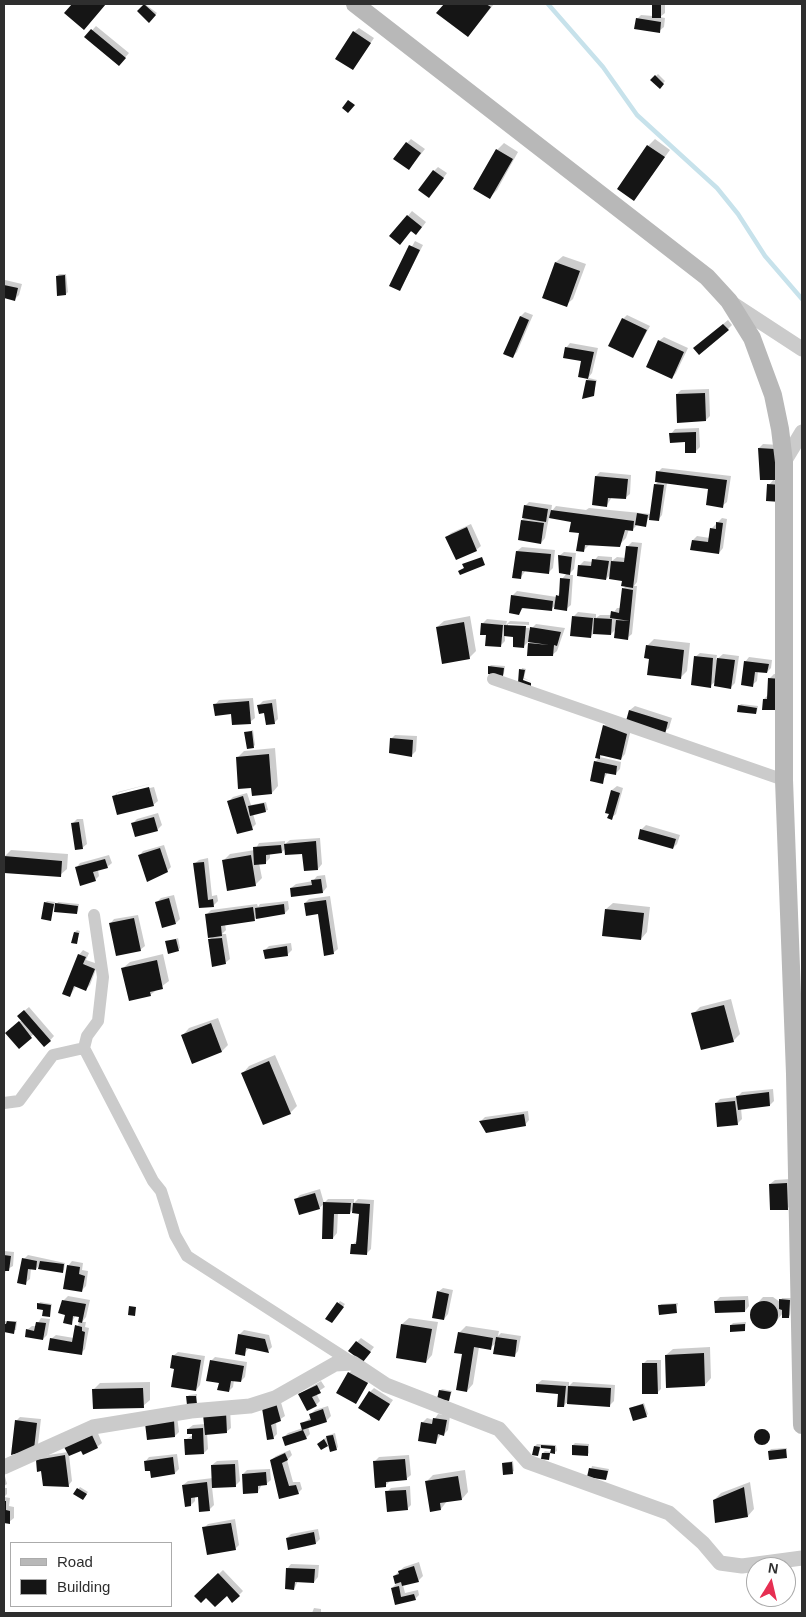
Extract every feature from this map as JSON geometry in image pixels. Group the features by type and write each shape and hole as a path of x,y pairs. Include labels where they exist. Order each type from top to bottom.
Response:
{"main road":[{"path":"355,4 681,254 707,277 729,301 752,338 773,394 784,462 784,780 798,1075 802,1425"}],"street":[{"path":"729,301 802,349"},
{"path":"784,462 802,432"},
{"path":"493,679 784,780"},
{"path":"94,915 103,977 98,1021 87,1036 84,1048 153,1181 161,1191 175,1235 187,1256 386,1385 499,1429 528,1462 669,1513 703,1543 720,1563 742,1566 802,1558"},
{"path":"4,1103 19,1101 53,1055 84,1048"},
{"path":"4,1467 94,1427 191,1411 250,1406 275,1398 335,1364 353,1363"}],"building":[{"path":"72,4 106,4 84,30 64,13"},
{"path":"144,4 156,15 149,23 137,11"},
{"path":"444,4 486,4 491,7 468,37 436,13"},
{"path":"652,4 661,4 661,18 652,18"},
{"path":"636,18 661,22 660,33 634,29"},
{"path":"91,29 126,58 119,66 84,37"},
{"path":"353,31 371,43 353,70 335,59"},
{"path":"655,75 664,84 660,89 650,80"},
{"path":"348,100 355,105 348,113 342,108"},
{"path":"406,142 421,153 409,170 393,159"},
{"path":"647,145 665,157 634,201 617,189"},
{"path":"496,149 513,159 490,199 473,189"},
{"path":"433,170 444,178 429,198 418,190"},
{"path":"407,215 422,227 416,235 411,231 400,245 389,236"},
{"path":"409,245 420,250 400,291 389,286"},
{"path":"555,262 580,271 567,307 542,298"},
{"path":"65,275 66,295 57,296 56,276"},
{"path":"4,285 18,288 15,301 4,298"},
{"path":"520,316 529,320 513,358 503,354"},
{"path":"622,318 647,330 633,358 608,346"},
{"path":"723,324 729,330 699,355 693,348"},
{"path":"658,340 684,352 672,379 646,367"},
{"path":"565,347 594,352 588,379 578,377 581,361 563,358"},
{"path":"586,380 596,381 594,396 582,399"},
{"path":"705,393 706,421 677,423 676,394"},
{"path":"696,432 696,453 685,453 685,442 670,443 669,433"},
{"path":"758,448 775,449 776,480 760,480"},
{"path":"656,471 727,480 723,508 706,505 708,489 655,482"},
{"path":"595,476 628,479 626,499 608,498 607,507 592,505"},
{"path":"654,484 664,485 659,521 649,520"},
{"path":"767,484 782,485 781,502 766,501"},
{"path":"524,505 548,509 546,522 522,518"},
{"path":"551,510 634,521 633,531 625,530 620,547 585,545 584,552 576,551 579,533 569,532 571,522 549,518"},
{"path":"637,513 648,515 646,527 635,525"},
{"path":"521,520 544,523 541,544 518,540"},
{"path":"716,522 723,523 719,554 690,550 692,540 708,542 710,528 716,529"},
{"path":"467,527 477,551 456,560 445,537"},
{"path":"626,546 638,547 633,588 621,586 622,581 609,579 611,561 624,562"},
{"path":"516,551 551,554 549,574 522,571 521,579 512,578"},
{"path":"558,555 572,557 570,575 559,573"},
{"path":"482,557 485,565 460,575 458,571 464,568 462,564"},
{"path":"592,559 609,561 606,580 577,576 578,565 591,566"},
{"path":"560,578 570,579 567,611 554,609 556,595 559,596"},
{"path":"622,588 633,590 630,621 610,618 611,611 619,613"},
{"path":"511,595 553,601 552,611 522,608 519,615 509,613"},
{"path":"572,616 593,618 591,638 570,636"},
{"path":"594,618 612,619 611,635 593,634"},
{"path":"616,620 630,621 628,640 614,638"},
{"path":"464,622 470,659 442,664 436,627"},
{"path":"481,623 503,625 501,647 485,646 486,635 480,635"},
{"path":"504,625 526,626 524,648 513,647 513,637 504,636"},
{"path":"530,627 561,632 557,646 554,645 553,656 527,656 528,643 549,645 528,642"},
{"path":"646,645 684,650 681,679 647,675 649,659 644,658"},
{"path":"694,656 713,658 711,688 691,685"},
{"path":"717,658 735,660 731,689 714,686"},
{"path":"744,661 769,664 767,673 755,672 753,687 741,685"},
{"path":"488,666 504,668 503,676 488,674"},
{"path":"519,669 525,670 523,680 531,683 531,686 518,683"},
{"path":"768,678 781,679 780,710 762,710 763,699 767,699"},
{"path":"249,701 251,724 232,725 231,714 215,716 213,704"},
{"path":"272,703 275,724 266,725 264,713 259,714 257,705"},
{"path":"738,705 757,708 756,714 737,712"},
{"path":"629,710 668,722 665,734 626,721"},
{"path":"603,725 627,734 621,760 600,755 600,759 595,758"},
{"path":"252,731 254,748 247,749 244,732"},
{"path":"390,738 413,740 412,757 389,753"},
{"path":"269,754 272,794 252,796 251,788 238,789 236,757"},
{"path":"594,761 617,766 616,775 605,773 603,784 590,781"},
{"path":"149,787 154,806 117,815 112,796"},
{"path":"611,790 620,793 612,820 607,818 609,814 605,813"},
{"path":"243,796 253,830 237,834 227,801"},
{"path":"264,803 266,812 250,816 248,806"},
{"path":"154,817 158,831 135,837 131,823"},
{"path":"79,822 83,849 75,850 71,823"},
{"path":"640,829 676,839 673,849 638,839"},
{"path":"316,841 318,870 304,871 302,854 285,855 284,844"},
{"path":"281,845 282,853 266,855 266,864 254,865 253,847"},
{"path":"160,848 168,872 147,882 138,855"},
{"path":"251,855 256,886 227,891 222,860"},
{"path":"4,856 62,861 61,877 4,873"},
{"path":"105,859 108,868 93,872 96,881 80,886 75,867"},
{"path":"204,862 208,900 213,899 214,907 199,908 193,863"},
{"path":"321,879 323,893 291,897 290,888 312,885 311,880"},
{"path":"169,898 176,924 162,928 155,902"},
{"path":"326,900 334,954 324,956 318,914 306,916 304,903"},
{"path":"44,902 54,904 51,921 41,919"},
{"path":"55,903 78,906 77,914 54,912"},
{"path":"284,904 285,914 256,919 255,908"},
{"path":"253,907 255,921 221,926 222,936 208,938 205,914"},
{"path":"605,909 644,913 641,940 602,936"},
{"path":"134,918 141,951 116,956 109,923"},
{"path":"74,932 79,933 77,944 71,943"},
{"path":"222,938 226,964 212,967 208,939"},
{"path":"176,939 179,951 168,954 165,941"},
{"path":"287,946 288,956 265,959 263,950"},
{"path":"78,954 86,957 83,964 95,969 86,991 74,986 70,997 62,994"},
{"path":"157,960 163,989 150,992 151,996 129,1001 121,968"},
{"path":"724,1005 734,1042 701,1050 691,1013"},
{"path":"24,1010 51,1041 44,1047 17,1016"},
{"path":"19,1021 32,1038 19,1049 5,1033"},
{"path":"211,1023 222,1052 192,1064 181,1035"},
{"path":"269,1061 291,1114 263,1125 241,1073"},
{"path":"769,1092 770,1106 738,1110 736,1096"},
{"path":"735,1101 738,1125 717,1127 715,1103"},
{"path":"524,1114 526,1126 486,1133 479,1121"},
{"path":"787,1183 788,1210 770,1210 769,1184"},
{"path":"315,1193 320,1209 299,1215 294,1199"},
{"path":"323,1202 351,1203 350,1214 334,1214 333,1239 322,1239"},
{"path":"353,1203 370,1204 367,1255 350,1254 351,1244 356,1244 359,1214 352,1213"},
{"path":"4,1255 11,1256 9,1271 4,1271"},
{"path":"22,1258 37,1261 36,1270 28,1269 26,1285 17,1283"},
{"path":"40,1261 64,1264 63,1273 38,1269"},
{"path":"67,1265 80,1267 79,1274 85,1276 82,1292 63,1289"},
{"path":"437,1291 449,1294 444,1320 432,1318"},
{"path":"779,1299 790,1300 789,1318 782,1318 782,1310 779,1309"},
{"path":"62,1300 86,1304 82,1323 78,1322 79,1317 73,1316 72,1325 63,1323 65,1315 58,1313"},
{"path":"745,1300 745,1312 715,1313 714,1301"},
{"path":"764,1301 774,1305 778,1315 774,1325 764,1329 754,1325 750,1315 754,1305"},
{"path":"337,1302 344,1307 332,1323 325,1319"},
{"path":"37,1303 51,1305 50,1317 42,1316 43,1310 37,1309"},
{"path":"676,1304 677,1313 659,1315 658,1305"},
{"path":"129,1306 136,1307 135,1316 128,1315"},
{"path":"7,1321 16,1322 14,1334 4,1332 4,1324"},
{"path":"36,1322 46,1323 43,1340 25,1337 26,1329 34,1331"},
{"path":"401,1324 432,1329 426,1363 396,1358"},
{"path":"745,1324 745,1331 730,1332 730,1325"},
{"path":"75,1325 82,1327 82,1331 85,1332 82,1355 48,1350 50,1338 72,1342"},
{"path":"458,1332 493,1338 491,1350 474,1347 467,1392 456,1390 462,1354 454,1353"},
{"path":"238,1334 265,1339 269,1353 246,1348 245,1356 235,1354"},
{"path":"496,1337 517,1340 515,1357 493,1354"},
{"path":"356,1341 371,1352 363,1362 348,1351"},
{"path":"704,1353 705,1386 666,1388 665,1355"},
{"path":"172,1355 201,1360 196,1391 171,1387 174,1369 170,1368"},
{"path":"210,1360 244,1366 241,1382 231,1381 229,1392 217,1390 219,1383 206,1381"},
{"path":"642,1363 657,1363 658,1394 642,1394"},
{"path":"348,1372 368,1383 356,1404 336,1393"},
{"path":"536,1384 566,1386 564,1407 557,1407 558,1394 536,1392"},
{"path":"317,1385 321,1393 312,1397 317,1406 307,1411 298,1394"},
{"path":"568,1386 611,1388 610,1407 567,1404"},
{"path":"143,1388 144,1408 93,1409 92,1389"},
{"path":"439,1390 451,1392 449,1401 437,1399"},
{"path":"369,1391 390,1404 379,1421 358,1408"},
{"path":"186,1396 196,1396 197,1404 187,1405"},
{"path":"276,1403 281,1421 271,1425 274,1439 267,1440 262,1408"},
{"path":"643,1404 647,1417 633,1421 629,1408"},
{"path":"323,1409 327,1422 302,1430 300,1423 311,1420 309,1414"},
{"path":"226,1412 227,1433 205,1435 203,1414"},
{"path":"433,1418 447,1420 444,1436 438,1434 436,1444 418,1441 421,1422 432,1424"},
{"path":"15,1420 37,1423 34,1449 11,1455"},
{"path":"174,1420 175,1437 147,1440 145,1423"},
{"path":"203,1428 204,1454 185,1455 184,1439 192,1439 192,1434 187,1434 187,1429"},
{"path":"762,1429 768,1431 770,1437 768,1443 762,1445 756,1443 754,1437 756,1431"},
{"path":"303,1430 307,1439 285,1446 282,1437"},
{"path":"92,1435 98,1448 83,1455 81,1451 69,1456 64,1447"},
{"path":"333,1435 337,1450 330,1452 326,1436"},
{"path":"324,1439 328,1446 321,1450 317,1444"},
{"path":"541,1445 555,1446 555,1454 550,1453 551,1449 541,1448"},
{"path":"572,1445 588,1446 588,1456 572,1455"},
{"path":"534,1446 540,1447 538,1456 532,1455"},
{"path":"786,1449 787,1458 769,1460 768,1451"},
{"path":"285,1453 288,1460 282,1463 289,1486 296,1485 299,1494 279,1499 270,1460"},
{"path":"542,1453 550,1453 549,1460 541,1459"},
{"path":"65,1455 69,1487 43,1486 41,1471 37,1472 36,1460"},
{"path":"173,1457 175,1474 151,1478 150,1471 145,1471 144,1461"},
{"path":"405,1459 407,1480 386,1482 386,1487 375,1488 373,1461"},
{"path":"512,1462 513,1474 503,1475 502,1463"},
{"path":"235,1464 236,1487 212,1488 211,1465"},
{"path":"589,1468 608,1471 606,1480 587,1477"},
{"path":"266,1472 267,1485 258,1486 258,1493 243,1494 242,1474"},
{"path":"458,1476 462,1500 440,1503 441,1510 430,1512 425,1481"},
{"path":"207,1482 210,1511 199,1512 198,1497 191,1498 191,1506 185,1507 182,1485"},
{"path":"744,1487 748,1517 715,1523 713,1500"},
{"path":"77,1488 87,1494 83,1500 73,1494"},
{"path":"406,1490 408,1510 387,1512 385,1491"},
{"path":"4,1501 6,1501 6,1510 10,1511 10,1524 4,1523"},
{"path":"231,1523 236,1550 207,1555 202,1527"},
{"path":"314,1532 316,1544 288,1550 286,1538"},
{"path":"414,1566 419,1582 402,1586 401,1582 395,1584 393,1576 399,1574 398,1571"},
{"path":"286,1568 315,1569 314,1583 295,1582 294,1590 285,1589"},
{"path":"218,1573 240,1596 232,1603 227,1596 215,1607 206,1598 201,1603 194,1596"},
{"path":"399,1586 401,1597 414,1594 416,1600 395,1605 391,1588"}],"waterway":[{"path":"548,4 603,67 637,115 717,188 738,214 765,256 802,299"}]}
